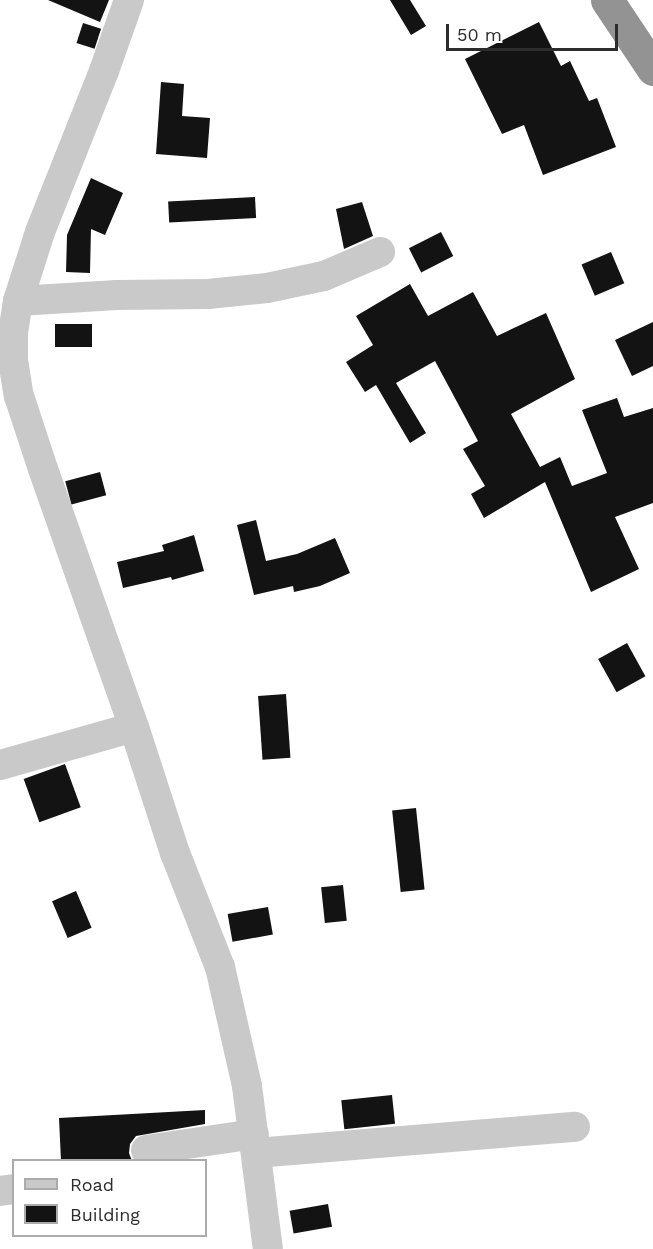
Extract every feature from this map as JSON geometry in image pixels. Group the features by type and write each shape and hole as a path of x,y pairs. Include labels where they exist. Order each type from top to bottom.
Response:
{"highway":[{"path":"607,0 653,69"}],"street":[{"path":"129,0 104,71 40,232 18,301 13,332 13,360 19,396 134,727 175,854 220,967 247,1086 268,1249"},
{"path":"18,301 117,295 208,294 267,288 324,276 380,252"},
{"path":"0,765 134,727"},
{"path":"146,1150 575,1127"}],"building":[{"path":"48,0 109,0 100,22"},
{"path":"390,0 410,0 426,26 411,35"},
{"path":"539,22 561,66 570,61 589,101 597,98 616,147 543,175 524,125 502,134 465,59"},
{"path":"83,23 101,29 95,49 77,43"},
{"path":"161,82 184,84 182,116 210,118 207,158 156,154"},
{"path":"91,178 123,193 105,235 91,229 90,273 66,272 67,235"},
{"path":"255,197 256,218 169,223 168,202"},
{"path":"362,202 373,236 344,249 336,209"},
{"path":"441,232 453,256 421,272 409,248"},
{"path":"611,252 624,283 595,296 582,265"},
{"path":"410,284 428,316 473,292 497,336 546,313 575,379 511,414 540,467 560,457 572,486 607,473 582,410 617,398 624,417 653,408 653,503 615,517 639,569 591,592 545,482 484,518 471,494 485,486 463,449 478,441 435,361 396,383 426,433 410,443 376,385 365,392 346,362 373,345 356,316"},
{"path":"653,322 653,366 632,376 615,340"},
{"path":"55,324 92,324 92,347 55,347"},
{"path":"100,472 106,495 71,504 65,481"},
{"path":"256,520 266,561 297,554 335,538 350,573 320,586 294,592 293,586 254,595 237,525"},
{"path":"194,535 204,571 172,580 171,577 123,588 117,562 164,551 162,545"},
{"path":"627,643 645,676 617,692 598,659"},
{"path":"286,694 290,758 263,760 258,696"},
{"path":"65,764 81,807 39,822 24,779"},
{"path":"416,808 425,890 401,892 392,811"},
{"path":"343,885 347,921 325,923 321,887"},
{"path":"76,891 92,928 68,938 52,901"},
{"path":"268,907 273,935 232,942 228,914"},
{"path":"392,1095 395,1124 344,1129 341,1100"},
{"path":"205,1110 205,1124 136,1136 130,1144 131,1159 61,1159 59,1118"},
{"path":"328,1204 332,1227 294,1233 290,1211"}]}
